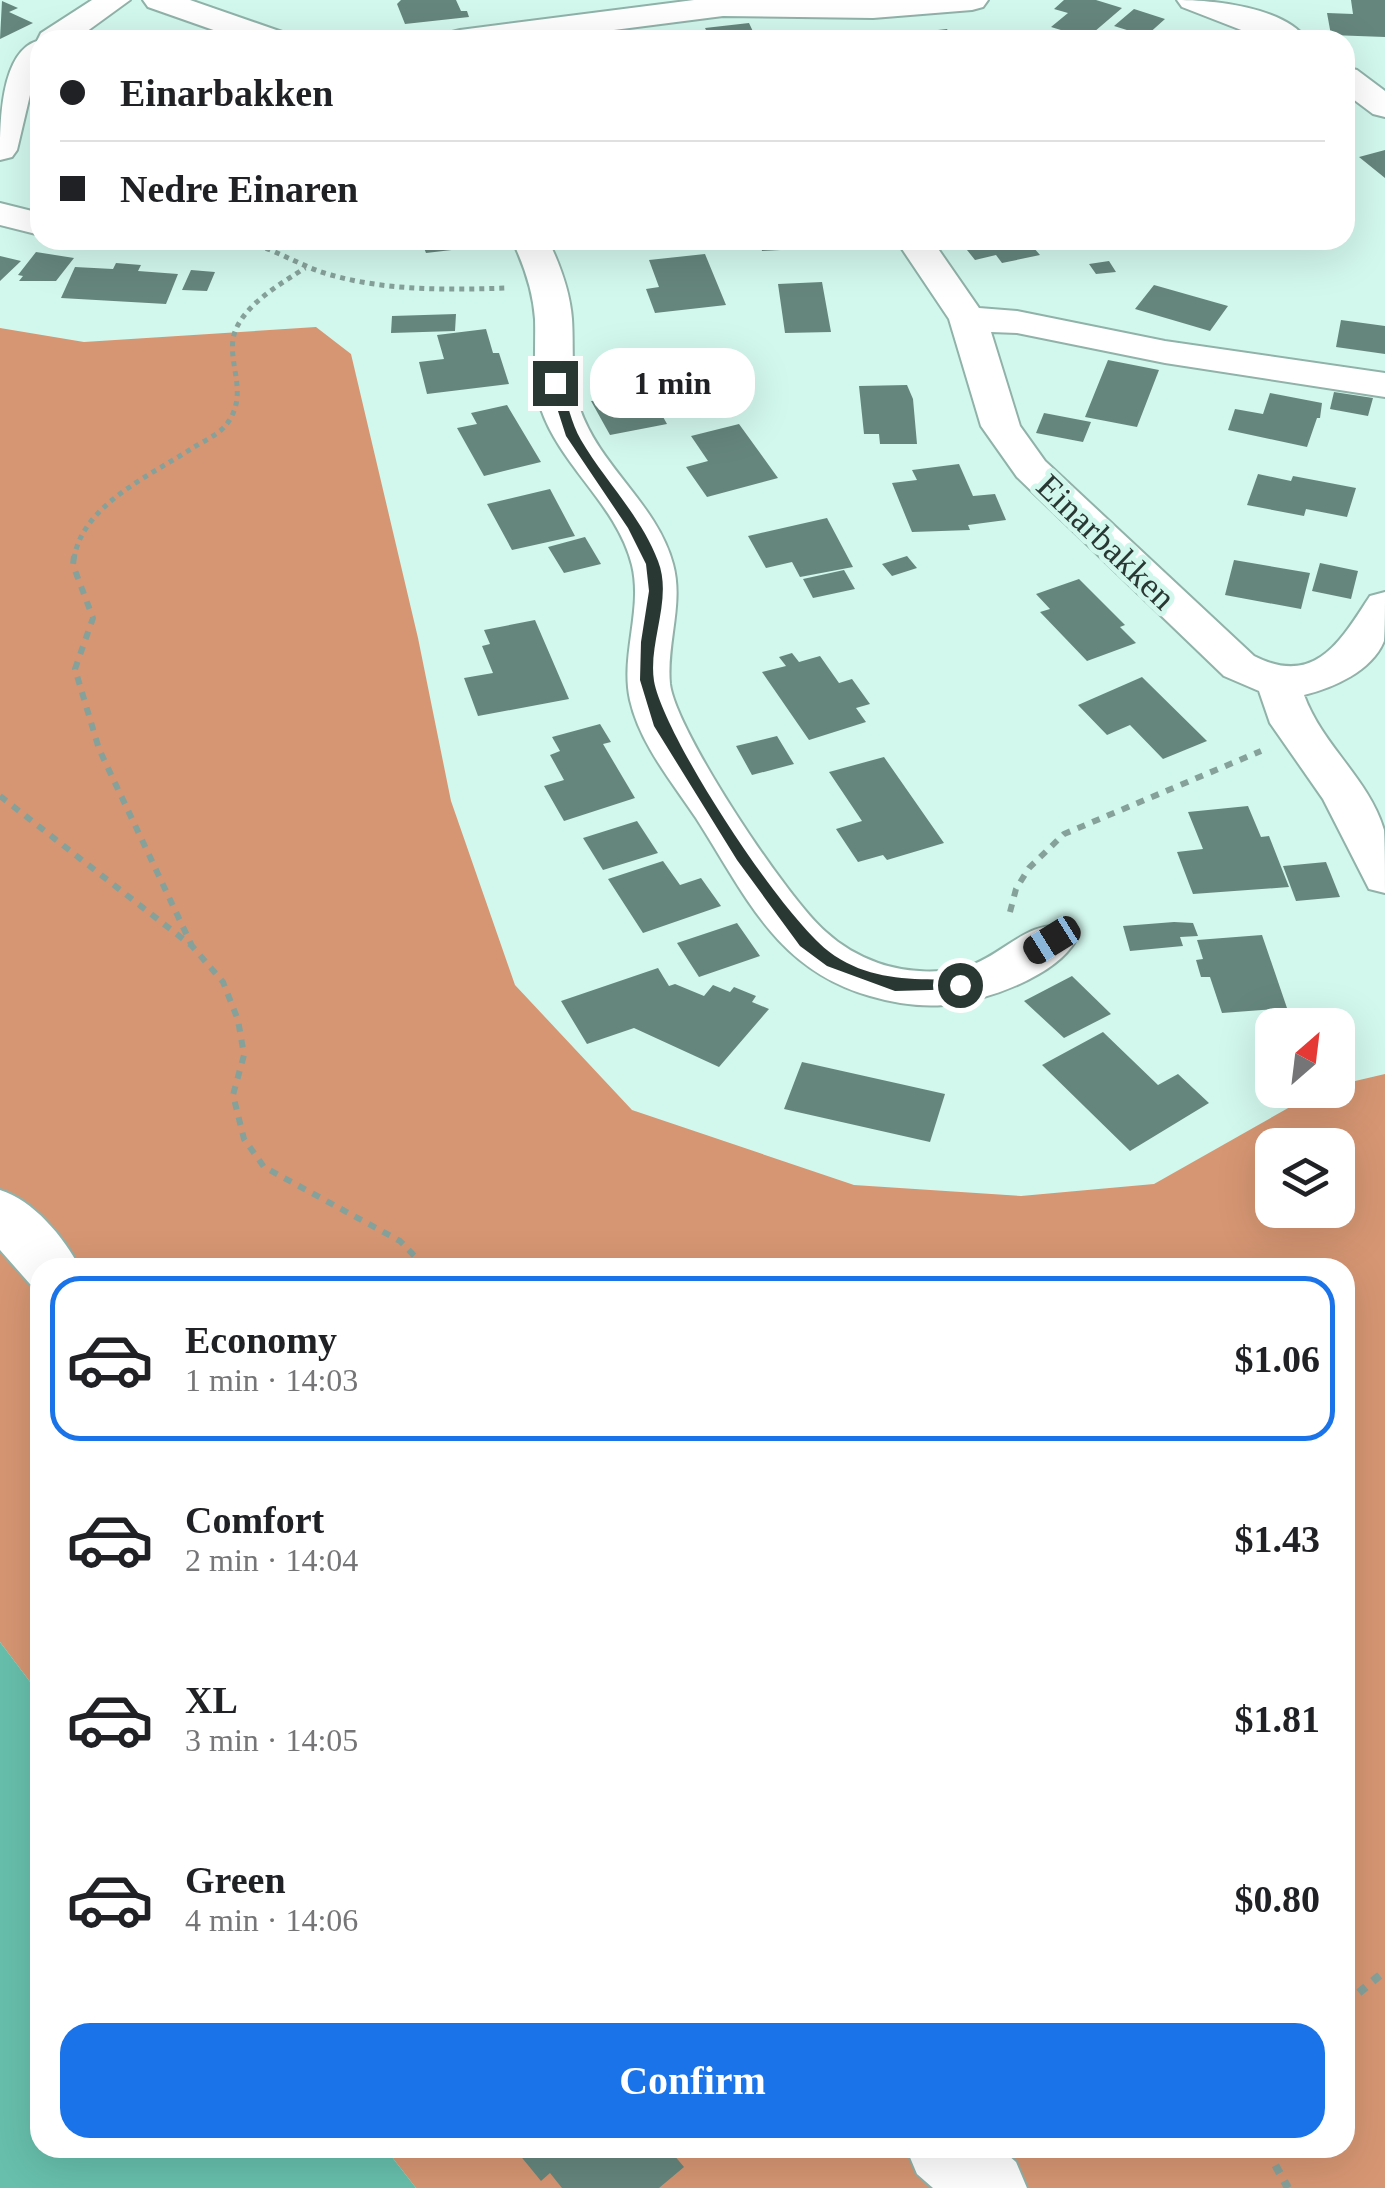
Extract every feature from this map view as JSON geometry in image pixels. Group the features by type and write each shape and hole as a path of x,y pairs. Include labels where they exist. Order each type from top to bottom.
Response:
{"main road":[{"path":"0,1212 42,1258"},
{"path":"955,2158 990,2188"}],"street":[{"path":"68,30 114,0"},
{"path":"160,0 245,30"},
{"path":"533,30 721,3 812,24 972,0"},
{"path":"1193,0 1274,30"},
{"path":"0,150 18,77 30,62"},
{"path":"1355,85 1385,108"},
{"path":"0,214 30,222"},
{"path":"534,250 548,286 560,407 572,436 635,528 653,564 656,591 647,680 652,704 668,739 742,856 806,942 833,962 895,986 960,985 986,979 1034,952"},
{"name":"Einarbakken","path":"921,250 968,319 1001,426 1030,469 1212,643 1254,676 1278,682"},
{"path":"968,319 1017,322 1165,352 1385,385"},
{"path":"1385,605 1370,634 1342,664 1308,680 1278,682 1292,723 1342,794 1385,877"}],"path":[{"path":"268,250 305,268 360,282 430,290 548,286"},
{"path":"192,946 99,749 75,668 93,618 73,565 77,538 102,508 225,427 239,400 234,333 242,319 272,290 305,268"},
{"path":"1034,952 1010,907 1024,875 1044,848 1064,834 1270,746"},
{"path":"0,796 192,946 223,982 238,1020 244,1055 233,1095 244,1139 264,1167 400,1241 416,1258"},
{"path":"1355,1996 1385,1972"},
{"path":"1274,2158 1288,2188"}],"shaded area":[{"path":"316,327 351,354 418,638 451,801 515,985 632,1110 854,1185 1021,1196 1154,1184 1288,1108 1355,1108 1355,1081 1385,1074 1385,2188 416,2188 393,2158 1355,2158 1355,1258 30,1258 30,1682 0,1642 0,328 84,342"},
{"path":"0,1642 30,1682 30,2158 393,2158 416,2188 0,2188"}],"building":[{"path":"401,0 456,0 469,17 405,24 397,4"},
{"path":"1064,0 1096,0 1122,8 1096,30 1051,27 1068,13 1054,9"},
{"path":"1351,0 1385,0 1385,37 1355,36 1355,30 1330,30 1327,13 1353,14"},
{"path":"2,1 18,8 9,12 33,23 0,39"},
{"path":"1134,9 1165,19 1153,30 1114,26"},
{"path":"749,23 752,30 706,30"},
{"path":"1385,150 1385,178 1359,157"},
{"path":"967,250 1036,250 1040,255 1002,263 996,255 975,260"},
{"path":"36,252 74,258 56,281 19,281 23,276 18,275"},
{"path":"705,254 726,305 655,313 646,289 659,287 649,260"},
{"path":"0,256 21,261 0,281"},
{"path":"1109,261 1116,272 1096,274 1089,264"},
{"path":"116,263 141,265 138,271 178,274 166,304 61,298 75,267 113,269"},
{"path":"191,270 215,272 207,291 182,290"},
{"path":"822,282 831,332 785,333 778,284"},
{"path":"1154,285 1228,306 1210,331 1135,309"},
{"path":"456,314 455,331 391,333 392,316"},
{"path":"1341,320 1385,326 1385,354 1336,347"},
{"path":"486,329 509,384 427,394 419,362 444,359 437,335"},
{"path":"700,350 704,399 648,401 642,366 659,366 658,351"},
{"path":"1108,360 1159,370 1137,427 1085,417"},
{"path":"907,385 913,399 917,444 880,444 879,434 864,434 859,386"},
{"path":"1334,392 1373,398 1368,416 1330,409"},
{"path":"1270,393 1322,403 1307,447 1228,430 1235,409 1263,414"},
{"path":"634,399 644,416 662,415 667,424 610,435 591,401"},
{"path":"507,405 541,462 484,476 457,428 477,424 471,413"},
{"path":"1044,413 1091,422 1083,442 1036,433"},
{"path":"739,424 778,478 707,497 686,467 708,461 691,436"},
{"path":"959,464 973,496 995,494 1006,520 968,525 970,530 912,532 892,483 917,480 912,470"},
{"path":"1258,474 1356,488 1347,517 1306,509 1304,516 1247,505"},
{"path":"550,489 575,536 512,550 487,504"},
{"path":"827,518 853,567 800,577 792,562 766,568 748,536"},
{"path":"585,537 601,564 564,573 548,547"},
{"path":"907,556 917,568 892,576 882,564"},
{"path":"1234,560 1310,573 1301,609 1225,595"},
{"path":"1320,563 1358,571 1351,599 1312,591"},
{"path":"844,570 855,589 813,598 803,579"},
{"path":"1079,579 1125,625 1120,627 1136,643 1087,661 1040,612 1050,609 1036,594"},
{"path":"535,620 569,699 478,716 464,678 493,673 482,646 490,644 484,630"},
{"path":"792,653 799,662 820,656 839,683 852,679 870,704 856,708 866,722 809,740 762,672 786,666 779,657"},
{"path":"1142,677 1207,741 1163,759 1130,725 1107,735 1078,705"},
{"path":"600,724 611,742 603,744 635,798 564,821 544,786 564,780 550,755 560,751 552,737"},
{"path":"777,736 794,764 752,775 736,746"},
{"path":"884,757 944,843 887,860 883,855 858,862 836,829 862,821 829,772"},
{"path":"1248,806 1261,837 1269,836 1289,887 1193,894 1177,852 1203,849 1188,812"},
{"path":"637,821 658,853 603,870 583,838"},
{"path":"663,861 680,885 701,878 721,906 643,933 608,879"},
{"path":"1326,862 1340,897 1296,901 1283,866"},
{"path":"737,923 760,956 699,977 677,943"},
{"path":"1193,923 1198,936 1180,937 1183,946 1130,951 1123,926"},
{"path":"1262,935 1287,1008 1222,1013 1210,977 1201,977 1196,960 1203,959 1197,940"},
{"path":"658,968 669,986 675,984 704,996 713,985 730,992 734,987 756,996 752,1002 769,1009 719,1067 634,1028 587,1044 561,1001"},
{"path":"1072,976 1111,1014 1064,1038 1024,1001"},
{"path":"1103,1032 1158,1085 1178,1074 1209,1103 1130,1151 1042,1065"},
{"path":"802,1062 945,1094 930,1142 784,1109"},
{"path":"522,2158 676,2158 684,2167 659,2188 562,2188 550,2173 541,2181"}],"route":[{"path":"555,383 572,436 635,528 653,564 656,591 647,680 652,704 661,726 742,856 806,942 833,962 895,986 960,985"}]}
